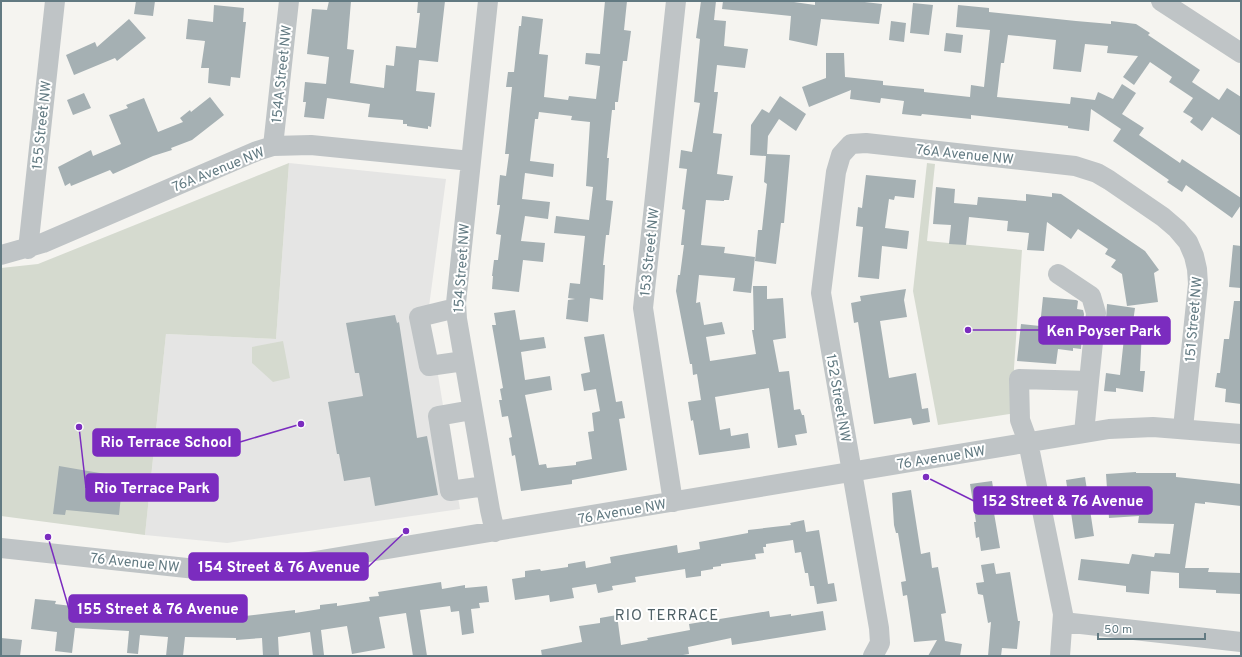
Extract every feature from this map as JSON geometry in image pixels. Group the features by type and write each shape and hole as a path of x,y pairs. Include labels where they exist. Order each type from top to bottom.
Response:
{"street":[{"name":"155 Street NW","path":"28,249 55,1"},
{"name":"154A Street NW","path":"273,146 289,1"},
{"name":"154 Street NW","path":"488,1 456,308 485,486 495,532"},
{"name":"153 Street NW","path":"673,502 644,308 676,1"},
{"path":"1162,1 1241,54"},
{"name":"76A Avenue NW","path":"846,149 851,144 866,143 1075,166 1087,169"},
{"name":"76A Avenue NW","path":"1,256 28,249 257,151 273,146 311,145 471,161"},
{"name":"152 Street NW","path":"846,149 841,155 836,172 821,293 879,628 880,636 875,652"},
{"name":"151 Street NW","path":"1087,169 1109,180 1163,217 1188,242 1194,256 1198,284 1183,428"},
{"path":"1058,274 1091,296 1096,313 1084,433"},
{"path":"456,308 419,317 429,366 464,361"},
{"path":"1060,656 1063,622 1028,442 1020,420 1019,380 1089,381"},
{"path":"472,410 438,416 450,491 485,486"},
{"name":"76 Avenue NW","path":"1,548 196,569 255,570 495,532 1084,433 1128,427 1183,428 1241,434"},
{"path":"1063,622 1241,642"}],"shaded area":[{"path":"289,163 446,179 428,314 460,509 227,543 145,535 166,334 276,339"},
{"path":"289,163 276,339 166,334 145,535 1,516 1,268 38,264"},
{"path":"927,163 935,164 927,241 1022,250 1014,368 1016,413 938,425 913,291"},
{"path":"283,341 290,378 273,382 252,363 252,347"}],"building":[{"path":"136,1 155,1 153,16 134,14"},
{"path":"329,1 351,1 347,49 354,50 350,83 384,88 386,65 394,66 396,46 416,48 420,13 417,13 418,1 445,1 438,62 419,60 416,91 435,93 431,127 428,126 428,129 407,126 407,124 403,124 403,120 368,117 370,104 327,98 324,119 304,117 306,102 303,102 305,82 326,84 329,57 307,54 312,9 327,10"},
{"path":"605,1 627,1 624,30 631,31 627,61 623,61 618,102 615,102 615,110 612,110 607,158 609,158 606,200 613,201 609,235 606,235 603,265 605,265 603,300 590,298 588,322 566,319 568,300 575,299 568,298 570,283 580,284 585,236 554,233 556,216 589,220 593,187 586,186 590,122 571,120 572,116 539,112 538,119 535,119 530,161 554,164 553,177 525,173 522,199 550,202 548,219 525,216 521,241 545,243 543,262 523,260 519,292 492,289 492,276 494,260 498,260 501,235 496,234 500,205 497,205 500,175 506,176 509,154 505,154 512,87 506,87 508,72 514,72 519,26 521,26 522,16 543,19 539,54 548,55 544,97 568,100 569,96 596,99 600,66 585,64 586,53 600,54"},
{"path":"701,1 716,1 714,20 726,21 724,46 748,49 745,68 717,65 714,92 718,92 713,133 722,134 717,174 733,176 729,200 706,200 701,245 725,247 724,253 755,257 751,293 733,291 735,278 699,275 696,303 700,302 704,325 722,322 725,334 706,337 710,361 756,354 752,330 754,330 753,286 767,286 767,299 783,298 786,338 773,340 779,372 789,371 794,410 800,409 802,415 804,415 807,433 795,435 797,445 778,448 769,388 715,397 720,430 730,428 731,436 748,433 750,448 699,455 693,420 691,421 688,402 701,400 697,374 693,375 692,364 690,364 676,291 684,245 681,245 685,210 682,209 687,169 679,168 681,150 692,152 700,103 694,102 700,39 696,38"},
{"path":"723,1 787,1 815,5 815,1 856,1 882,4 879,24 821,19 817,46 789,40 791,16 722,9"},
{"path":"913,3 933,5 929,35 910,33"},
{"path":"214,5 244,8 243,22 246,22 240,78 231,77 230,86 208,83 209,68 201,68 205,41 186,39 188,19 213,22"},
{"path":"958,5 989,8 989,12 1111,24 1111,21 1136,24 1150,33 1148,35 1200,70 1192,82 1219,100 1227,88 1241,97 1241,136 1212,117 1202,131 1190,122 1193,118 1183,112 1193,98 1169,82 1172,77 1150,62 1134,85 1123,77 1138,56 1107,53 1108,46 1085,44 1081,72 1053,69 1056,40 1008,35 1004,63 1001,63 997,97 1070,104 1071,97 1095,100 1098,92 1113,99 1122,84 1136,93 1122,114 1144,128 1139,135 1180,163 1182,159 1241,198 1241,205 1232,218 1186,185 1182,192 1167,182 1169,180 1113,141 1121,129 1091,109 1089,131 1068,128 1068,126 971,115 971,119 922,114 921,116 902,114 904,101 881,98 880,103 850,99 851,90 809,107 802,87 826,78 826,53 844,53 845,77 883,81 883,85 924,89 924,92 970,97 971,85 984,87 990,30 956,27"},
{"path":"129,19 146,38 117,61 115,58 74,75 66,55 95,42 97,47"},
{"path":"891,21 906,23 904,42 889,40"},
{"path":"946,33 963,35 961,53 944,51"},
{"path":"84,93 91,108 73,115 67,100"},
{"path":"780,96 806,114 796,131 779,119 768,136 767,154 790,155 784,223 781,223 776,264 755,261 758,230 762,230 767,184 764,182 766,156 750,155 751,125 762,109 769,113"},
{"path":"210,97 224,115 192,140 171,148 172,150 153,156 113,174 110,170 71,186 70,183 65,186 58,167 91,150 93,156 121,144 109,115 128,108 126,105 144,98 158,132 183,122 180,118 190,110 191,112"},
{"path":"866,175 916,180 914,198 895,196 894,200 889,199 885,228 909,231 907,249 882,246 879,279 858,277 863,227 856,226 858,207 862,208"},
{"path":"936,187 955,189 954,203 977,205 978,197 1026,201 1026,194 1052,197 1052,193 1061,194 1145,251 1159,270 1154,273 1158,302 1127,306 1122,274 1111,267 1116,260 1105,254 1108,249 1078,229 1071,239 1047,222 1044,251 1027,250 1029,233 1007,231 1008,221 969,217 966,245 949,244 951,225 933,224"},
{"path":"1233,245 1241,246 1241,288 1229,287"},
{"path":"906,289 904,300 907,317 880,321 889,378 916,373 922,409 928,408 930,422 913,425 911,418 874,424 858,322 854,323 851,303 861,301 860,296"},
{"path":"1043,297 1078,301 1077,309 1083,310 1084,314 1081,349 1073,348 1073,351 1058,349 1056,364 1017,361 1021,324 1040,326"},
{"path":"1234,301 1241,301 1241,404 1225,402 1226,389 1215,387 1217,373 1220,373 1224,339 1229,339"},
{"path":"1107,304 1135,308 1132,329 1142,330 1140,371 1145,371 1143,392 1116,388 1116,392 1104,391 1106,373 1120,375 1124,338 1105,336"},
{"path":"515,310 520,340 544,337 546,348 521,352 525,380 550,376 552,390 525,395 539,465 546,464 547,468 576,465 576,462 592,459 588,432 594,431 592,413 600,411 596,389 584,391 581,374 590,372 584,337 604,334 616,402 622,401 625,418 619,419 627,470 572,480 572,484 521,491 515,455 512,456 509,438 512,437 508,416 502,417 499,400 502,400 500,389 503,388 492,325 496,325 494,313"},
{"path":"395,315 397,323 399,322 417,438 427,436 438,495 375,506 370,477 344,481 339,454 337,454 328,402 363,396 359,373 355,373 346,323"},
{"path":"59,466 123,477 119,515 66,510 65,515 53,514"},
{"path":"1136,472 1176,473 1176,477 1241,484 1241,506 1205,502 1205,504 1195,503 1185,568 1209,568 1208,572 1241,573 1241,594 1216,593 1216,590 1179,588 1179,573 1151,571 1149,594 1126,592 1126,586 1078,580 1081,559 1129,564 1132,554 1154,557 1155,553 1170,554 1174,524 1138,523 1139,516 1109,518 1106,474"},
{"path":"1085,477 1094,536 1075,539 1066,480"},
{"path":"992,481 997,513 994,513 1000,548 981,551 979,537 976,538 974,522 976,522 970,484"},
{"path":"911,490 921,554 930,552 932,568 938,567 946,613 941,614 945,641 962,644 960,656 928,656 937,640 914,642 907,595 903,596 901,582 906,581 898,533 896,533 894,525 892,493"},
{"path":"804,520 806,532 819,530 828,584 834,583 837,601 817,604 814,586 810,586 808,573 805,573 801,552 795,553 793,540 766,544 766,547 763,547 764,553 755,554 756,559 721,564 721,566 713,567 713,569 701,571 701,576 686,578 685,569 635,577 636,582 612,586 613,590 598,593 596,584 572,588 574,598 550,602 549,595 515,600 512,579 525,577 525,571 540,569 541,571 568,567 568,564 585,561 586,568 611,563 610,557 677,545 678,553 700,549 699,542 748,533 748,530 791,525 790,523"},
{"path":"994,563 996,574 1010,572 1018,621 1020,621 1017,649 1002,648 1001,656 988,656 991,622 988,623 983,595 978,594 976,583 984,582 981,565"},
{"path":"441,582 442,589 465,585 465,588 487,586 489,602 479,603 480,608 471,609 474,633 462,635 459,611 451,612 450,606 420,610 427,656 413,656 406,613 379,617 385,648 352,654 347,626 321,630 324,655 315,656 313,656 310,632 278,637 279,656 263,656 262,638 236,640 236,638 185,637 183,656 166,656 168,637 140,635 138,654 127,653 129,631 75,628 72,653 55,651 57,632 31,629 35,599 56,601 55,604 80,607 81,603 164,612 164,615 190,618 190,616 214,617 214,615 245,616 295,610 295,613 320,609 320,605 337,603 337,606 370,601 369,597 379,596 378,592"},
{"path":"769,611 770,617 791,614 791,616 823,611 826,630 732,645 731,638 688,647 689,654 677,656 542,656 541,650 582,642 579,626 600,623 600,618 617,615 621,645 648,640 647,638 690,630 689,624"},
{"path":"1,638 22,640 20,656 1,656"}],"place":[{"name":"Ken Poyser Park","path":"968,330"},
{"name":"Rio Terrace School","path":"301,424"},
{"name":"Rio Terrace Park","path":"79,427"},
{"name":"152 Street & 76 Avenue","path":"926,477"},
{"name":"154 Street & 76 Avenue","path":"406,531"},
{"name":"155 Street & 76 Avenue","path":"48,537"}],"district":[{"name":"RIO TERRACE","path":"667,615"}]}
